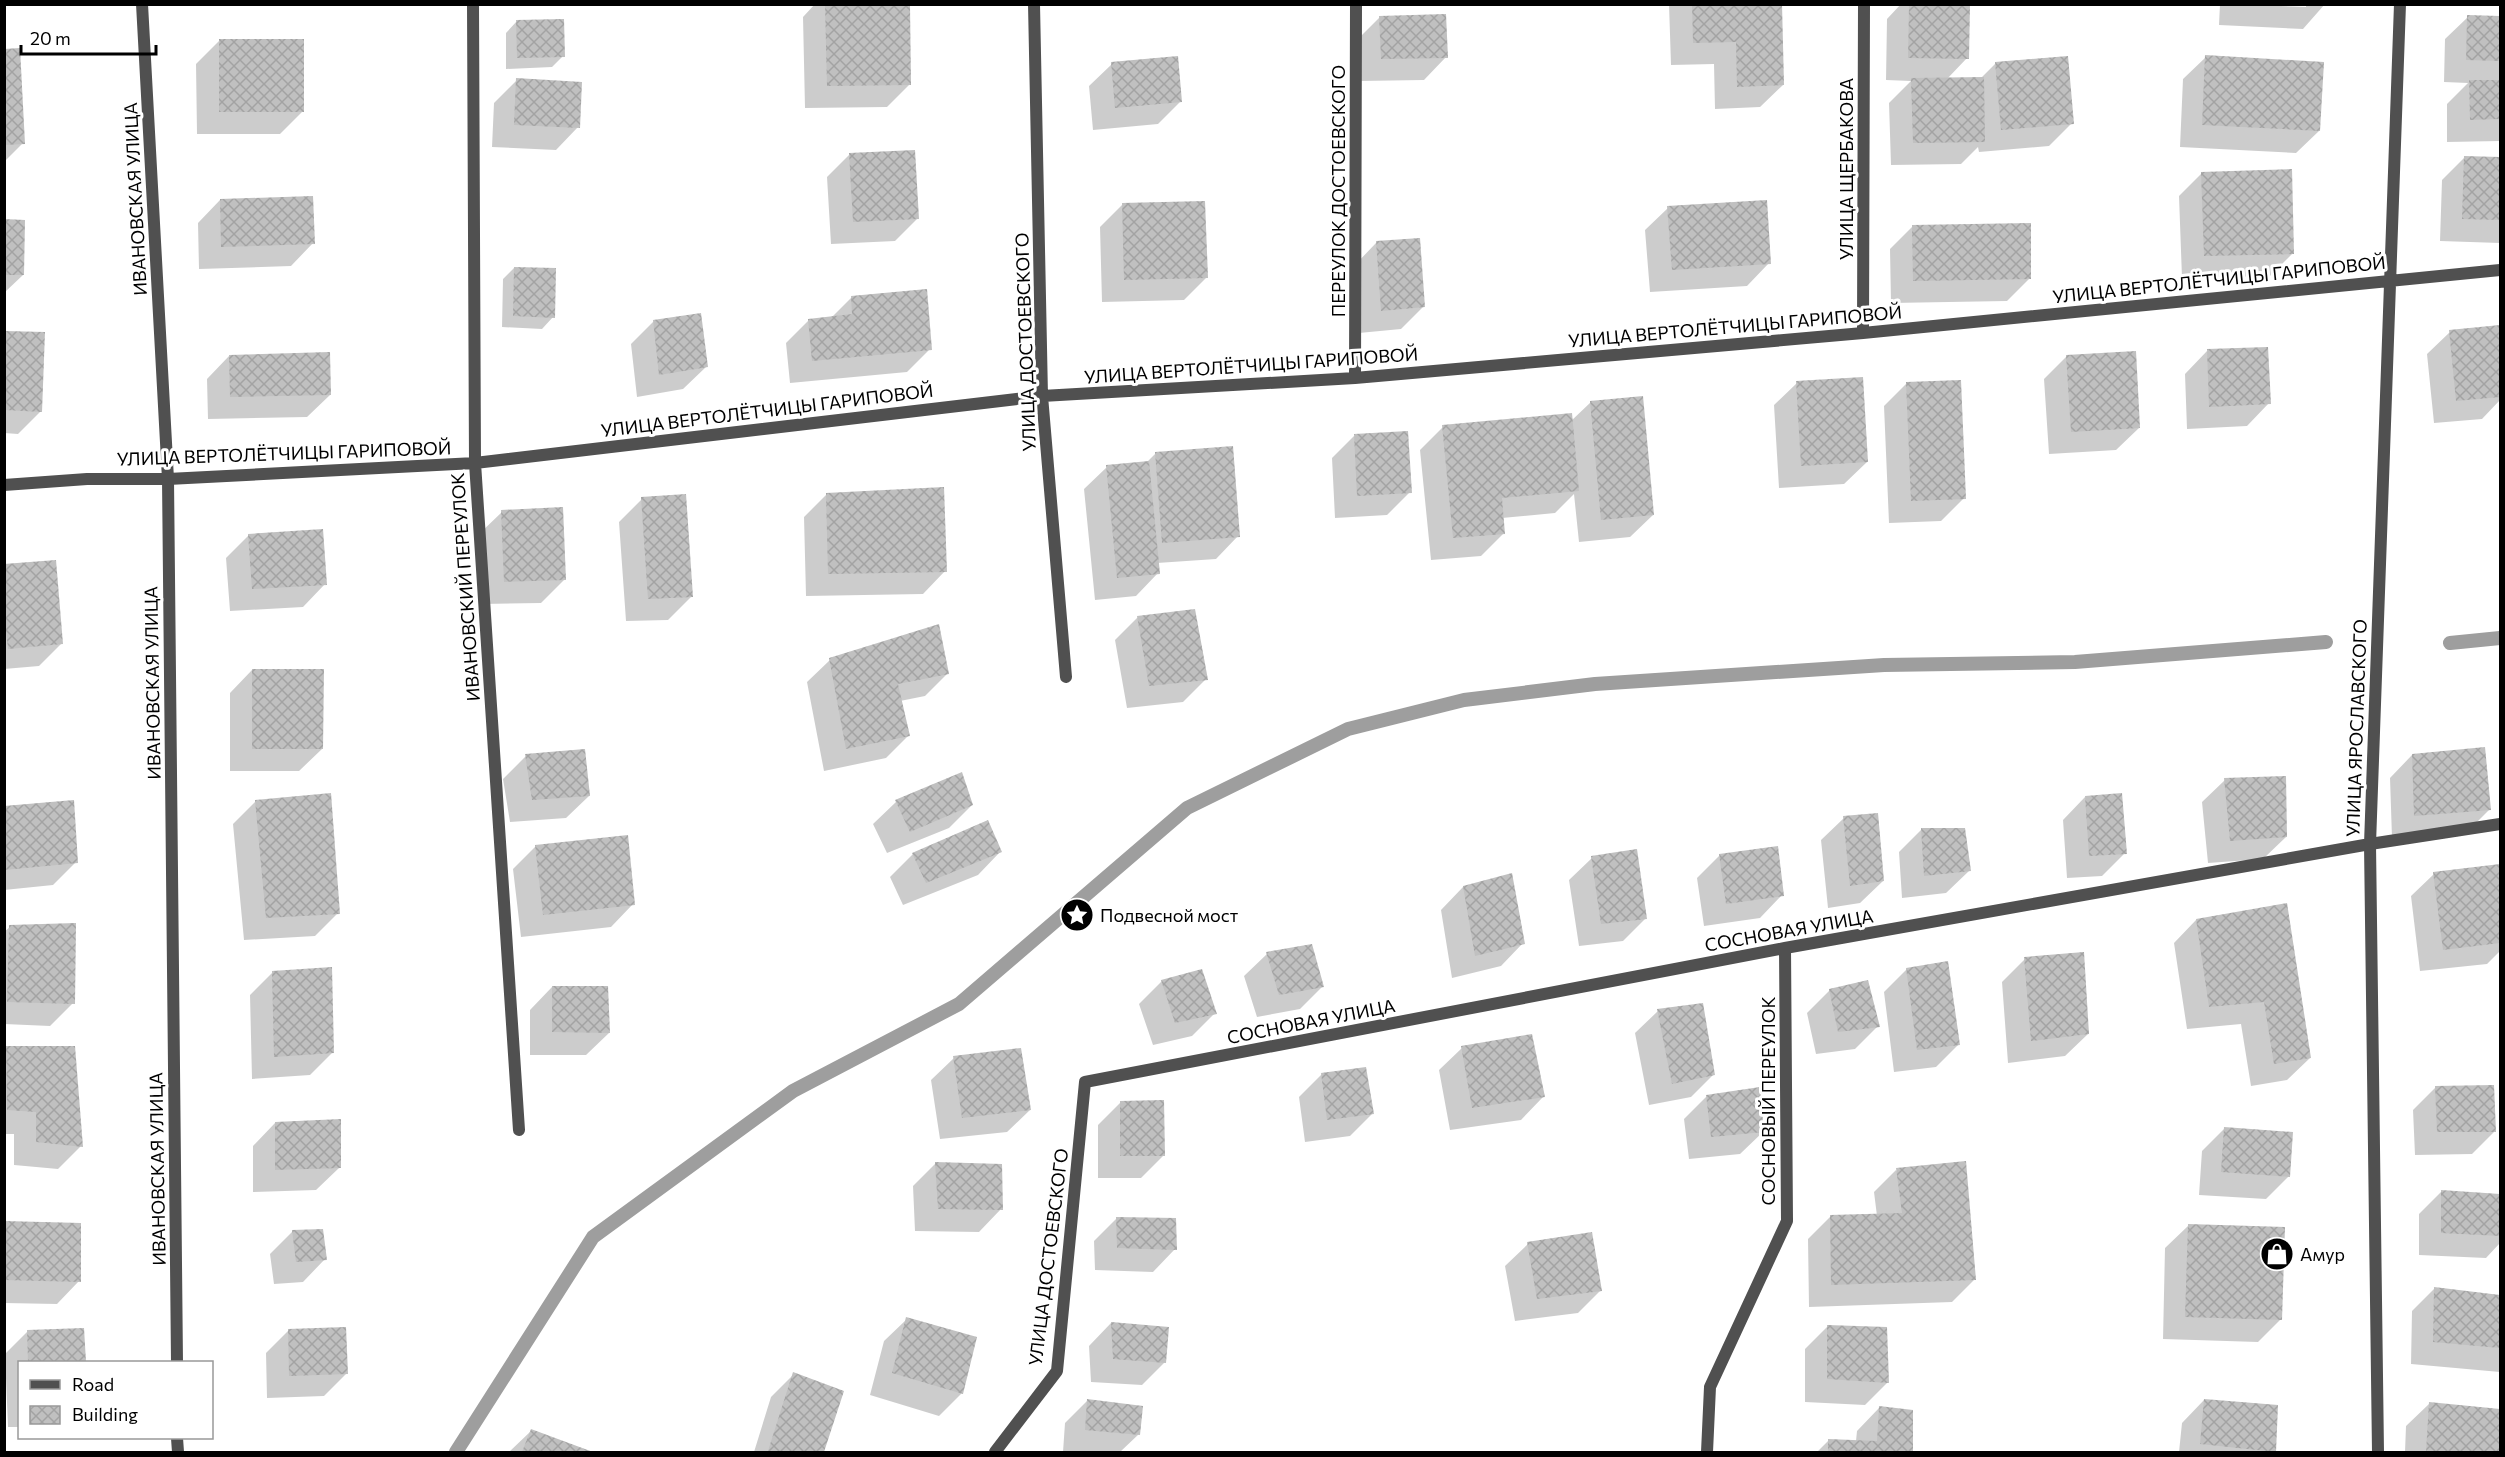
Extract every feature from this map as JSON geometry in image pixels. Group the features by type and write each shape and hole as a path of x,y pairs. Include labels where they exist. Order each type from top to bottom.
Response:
{"street":[{"name":"ИВАНОВСКАЯ УЛИЦА","path":"142,4 168,479 177,1361"},
{"name":"ИВАНОВСКИЙ ПЕРЕУЛОК","path":"473,4 475,463 519,1130"},
{"name":"УЛИЦА ДОСТОЕВСКОГО","path":"1034,4 1042,396 1065,676"},
{"name":"ПЕРЕУЛОК ДОСТОЕВСКОГО","path":"1355,378 1356,4"},
{"name":"УЛИЦА ЩЕРБАКОВА","path":"1863,333 1864,4"},
{"name":"УЛИЦА ЯРОСЛАВСКОГО","path":"2378,1452 2370,844 2400,4"},
{"name":"УЛИЦА ВЕРТОЛЁТЧИЦЫ ГАРИПОВОЙ","path":"4,485 87,479 168,479 475,463 1042,396 1355,378 1863,333 2500,270"},
{"name":"СОСНОВАЯ УЛИЦА","path":"1086,1082 1785,948 2370,844 2500,824"},
{"name":"СОСНОВЫЙ ПЕРЕУЛОК","path":"1707,1452 1710,1387 1787,1221 1785,948"},
{"name":"УЛИЦА ДОСТОЕВСКОГО","path":"995,1452 1057,1371 1086,1082"}],"building":[{"path":"1692,4 1782,4 1784,85 1737,87 1736,42 1693,43"},
{"path":"1909,4 1970,4 1969,59 1908,58"},
{"path":"825,5 910,5 911,85 827,86"},
{"path":"1446,14 1448,58 1381,59 1379,16"},
{"path":"2467,15 2500,16 2500,61 2466,60"},
{"path":"564,19 565,57 517,58 516,20"},
{"path":"219,39 304,39 304,112 219,112"},
{"path":"20,48 25,144 4,145 4,49"},
{"path":"2205,55 2324,62 2320,131 2202,125"},
{"path":"1178,56 1182,102 1115,108 1111,62"},
{"path":"2068,56 2074,124 2001,130 1995,62"},
{"path":"1984,77 1985,142 1913,143 1911,78"},
{"path":"516,78 582,82 580,128 514,125"},
{"path":"2469,80 2500,80 2500,119 2470,120"},
{"path":"915,150 919,219 853,222 849,153"},
{"path":"2464,156 2500,157 2500,220 2462,219"},
{"path":"2292,169 2294,254 2204,256 2201,172"},
{"path":"313,196 315,244 221,247 220,199"},
{"path":"1767,200 1771,264 1672,270 1667,206"},
{"path":"1205,201 1208,278 1124,280 1122,203"},
{"path":"4,219 25,220 24,275 4,275"},
{"path":"2031,223 2031,279 1913,281 1912,225"},
{"path":"1420,238 1425,307 1381,311 1376,241"},
{"path":"514,267 556,268 555,318 513,316"},
{"path":"927,289 932,350 812,361 808,319 852,314 851,296"},
{"path":"701,313 708,367 659,375 653,320"},
{"path":"2500,325 2500,397 2456,401 2449,330"},
{"path":"5,331 45,332 42,412 5,410"},
{"path":"2268,347 2271,404 2209,407 2207,349"},
{"path":"2136,351 2140,428 2071,432 2066,355"},
{"path":"330,352 331,395 230,397 229,355"},
{"path":"1863,377 1868,462 1801,466 1796,381"},
{"path":"1961,380 1966,499 1911,501 1906,382"},
{"path":"1643,396 1654,515 1601,520 1590,401"},
{"path":"1572,413 1579,491 1502,498 1505,534 1453,538 1442,425"},
{"path":"1408,431 1412,493 1357,496 1354,434"},
{"path":"1233,446 1240,537 1162,543 1155,452"},
{"path":"1149,461 1160,574 1117,578 1106,465"},
{"path":"944,487 947,572 828,574 826,493"},
{"path":"686,494 693,597 648,599 641,497"},
{"path":"563,507 566,580 504,582 501,510"},
{"path":"323,529 327,585 252,589 248,534"},
{"path":"56,560 63,644 8,649 4,614 4,564"},
{"path":"1195,609 1208,680 1149,686 1137,616"},
{"path":"939,624 949,674 898,684 910,736 846,749 829,658"},
{"path":"252,669 324,669 323,749 252,749"},
{"path":"2485,747 2491,810 2414,816 2412,754"},
{"path":"585,749 590,796 532,800 525,754"},
{"path":"962,772 973,805 910,832 895,800"},
{"path":"2286,776 2287,837 2230,841 2224,778"},
{"path":"331,793 340,914 266,918 255,800"},
{"path":"2122,793 2127,854 2089,856 2085,796"},
{"path":"74,800 78,863 4,870 4,806"},
{"path":"1878,813 1884,881 1850,886 1843,816"},
{"path":"988,820 1002,852 926,883 912,853"},
{"path":"1921,828 1965,828 1971,871 1924,876"},
{"path":"628,835 635,905 543,915 535,845"},
{"path":"1778,846 1784,896 1726,904 1719,854"},
{"path":"1637,849 1647,919 1601,924 1591,856"},
{"path":"2500,864 2500,943 2443,950 2433,872"},
{"path":"1512,873 1525,944 1475,956 1463,886"},
{"path":"2287,903 2311,1058 2274,1064 2264,1002 2209,1007 2196,919"},
{"path":"76,923 75,1004 7,1002 9,925"},
{"path":"1312,944 1324,987 1279,995 1266,952"},
{"path":"2084,952 2089,1034 2031,1041 2024,957"},
{"path":"1948,961 1960,1045 1917,1050 1906,968"},
{"path":"332,967 334,1053 274,1057 272,971"},
{"path":"1202,969 1217,1014 1175,1023 1161,980"},
{"path":"1868,980 1880,1027 1838,1032 1829,989"},
{"path":"552,986 608,986 610,1033 552,1032"},
{"path":"1703,1003 1715,1075 1672,1084 1657,1009"},
{"path":"1532,1034 1545,1097 1472,1108 1461,1046"},
{"path":"6,1046 75,1046 83,1147 36,1142 36,1112 7,1110"},
{"path":"1021,1048 1031,1110 962,1118 953,1056"},
{"path":"1366,1067 1374,1114 1327,1120 1321,1073"},
{"path":"2494,1085 2496,1132 2437,1132 2435,1086"},
{"path":"1760,1087 1764,1132 1711,1137 1706,1095"},
{"path":"1164,1100 1165,1156 1120,1156 1120,1101"},
{"path":"341,1119 341,1168 275,1170 275,1122"},
{"path":"2224,1127 2293,1132 2290,1177 2221,1172"},
{"path":"1966,1161 1976,1280 1831,1285 1830,1215 1902,1213 1896,1168"},
{"path":"935,1162 1002,1164 1003,1210 938,1209"},
{"path":"2441,1190 2500,1194 2500,1236 2441,1233"},
{"path":"1116,1217 1176,1218 1177,1250 1117,1248"},
{"path":"4,1221 81,1223 81,1282 4,1280"},
{"path":"2188,1224 2285,1227 2282,1320 2185,1317"},
{"path":"323,1229 327,1260 296,1262 292,1230"},
{"path":"1592,1232 1602,1291 1537,1299 1527,1242"},
{"path":"2434,1287 2500,1295 2500,1348 2433,1342"},
{"path":"906,1317 977,1337 963,1394 892,1373"},
{"path":"1111,1322 1169,1327 1166,1363 1113,1359"},
{"path":"1827,1325 1887,1327 1889,1383 1827,1379"},
{"path":"346,1327 348,1374 289,1376 288,1329"},
{"path":"84,1328 86,1361 28,1361 27,1330"},
{"path":"793,1372 844,1391 824,1452 768,1451"},
{"path":"1087,1399 1143,1406 1140,1435 1085,1430"},
{"path":"2204,1399 2278,1405 2276,1452 2200,1444"},
{"path":"2429,1402 2500,1409 2500,1452 2426,1452"},
{"path":"1879,1406 1913,1410 1913,1452 1828,1452 1828,1439 1877,1441"},
{"path":"531,1429 593,1452 522,1452"}],"waterway":[{"path":"2450,643 2500,638"},
{"path":"456,1452 593,1237 793,1091 959,1004 1187,808 1348,729 1464,700 1595,684 1884,665 2075,662 2326,642"}],"place":[{"name":"Подвесной мост","path":"1077,915"},
{"name":"Амур","path":"2277,1254"}]}
